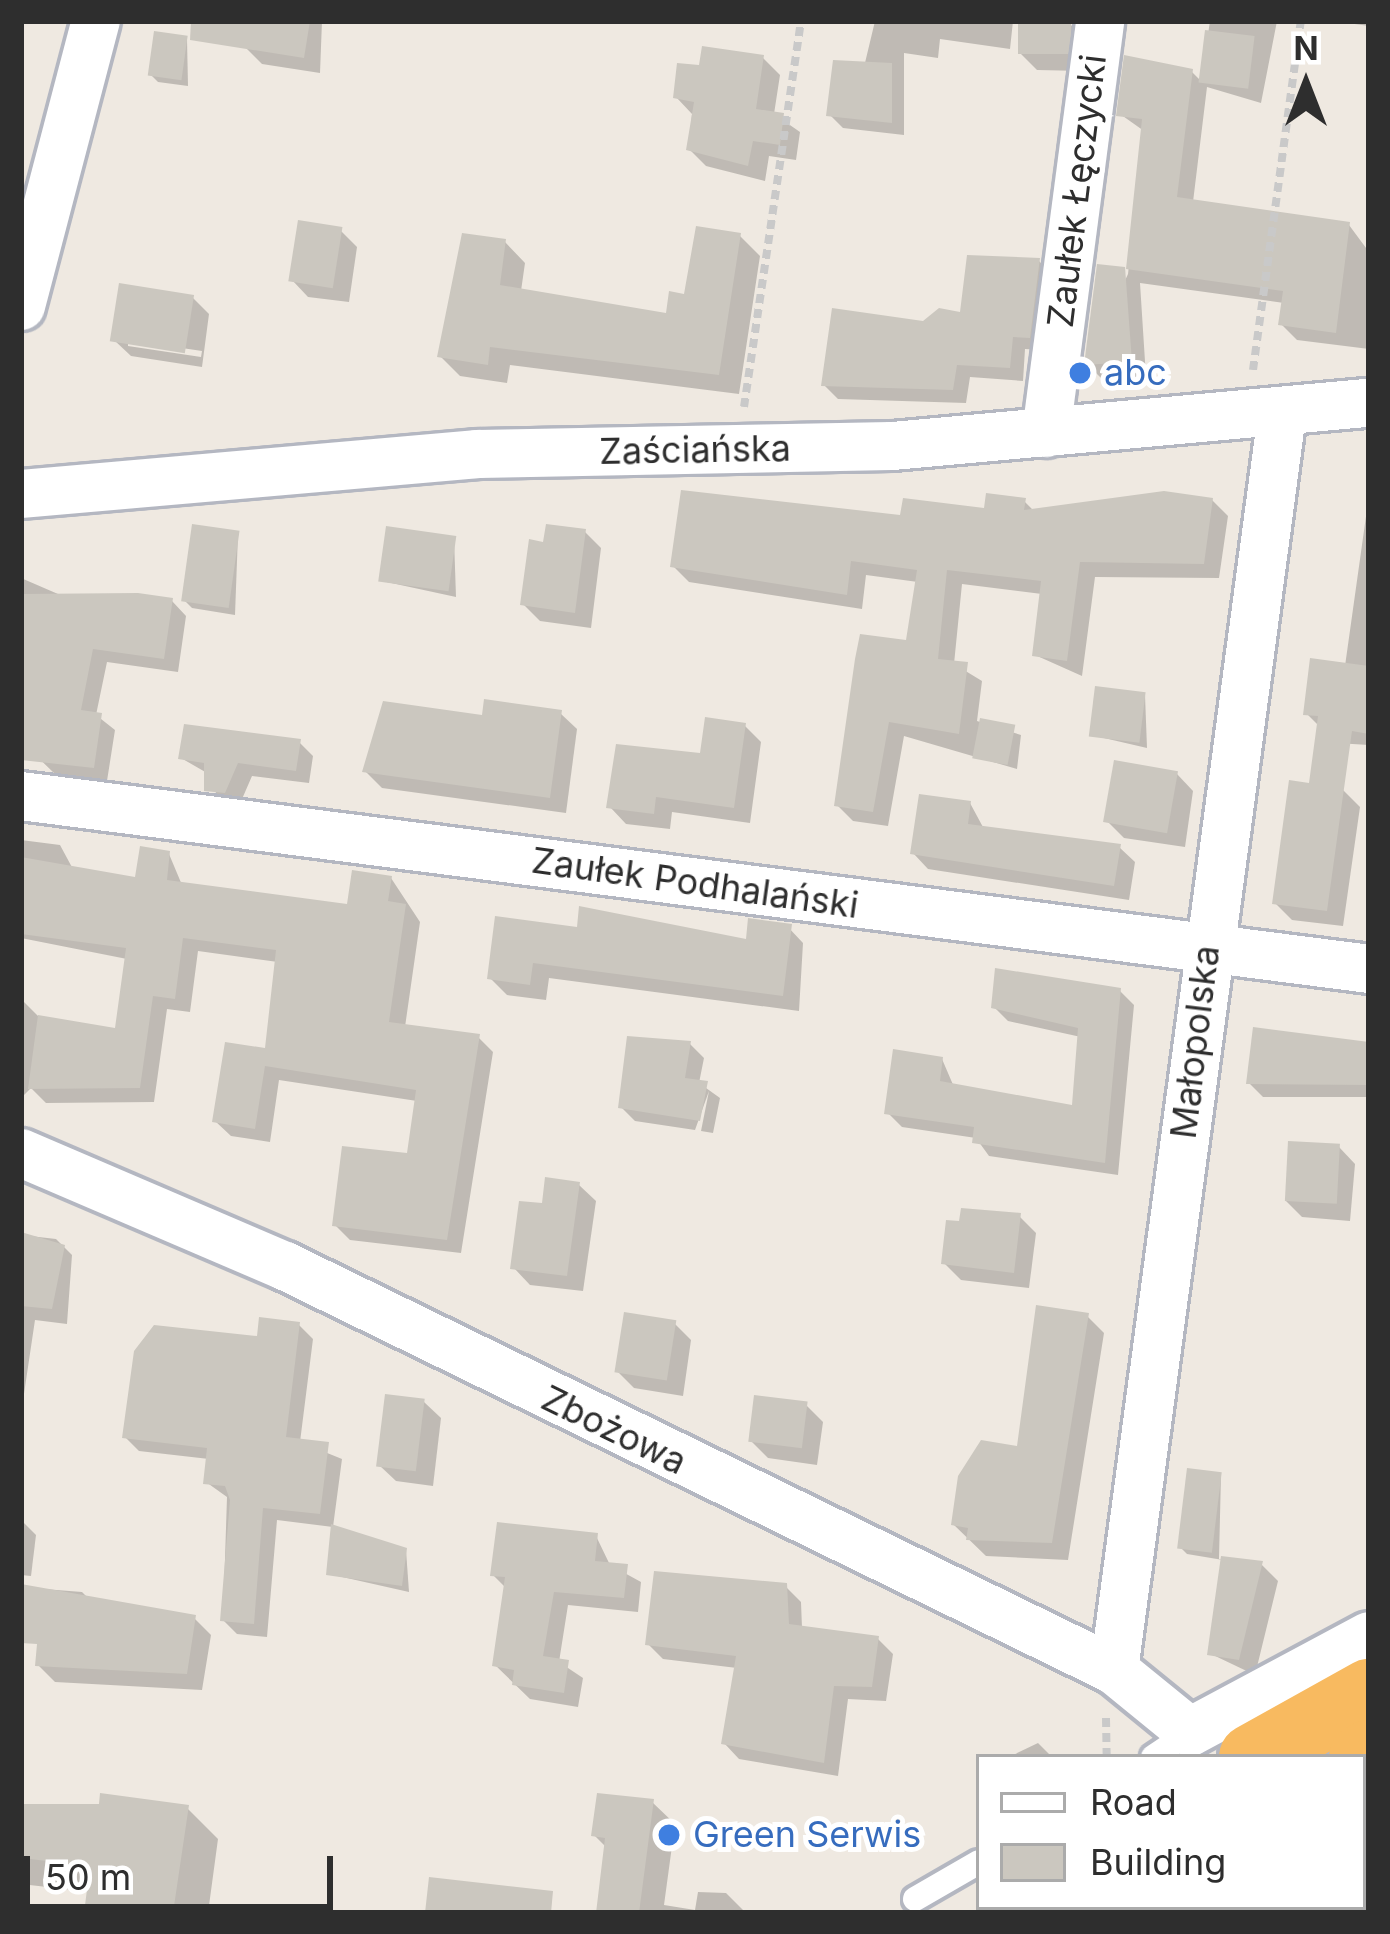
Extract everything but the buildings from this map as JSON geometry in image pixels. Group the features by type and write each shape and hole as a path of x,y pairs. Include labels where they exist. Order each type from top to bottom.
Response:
{"highway":[{"path":"1257,1754 1369,1692"}],"street":[{"path":"21,305 96,21"},
{"name":"Zaułek Łęczycki","path":"1046,433 1100,21"},
{"name":"Zaściańska","path":"21,494 477,454 746,450 1046,433 1264,417 1369,403"},
{"name":"Małopolska","path":"1114,1670 1206,954 1264,417"},
{"name":"Zaułek Podhalański","path":"21,796 1206,954 1369,969"},
{"name":"Zbożowa","path":"21,1154 285,1266 1114,1670 1172,1744"},
{"path":"1172,1744 1369,1636"}],"lane":[{"path":"915,1899 976,1864"}],"path":[{"path":"746,450 802,21"},
{"path":"1264,417 1301,21"}],"place":[{"name":"abc","path":"1080,373"},
{"name":"Green Serwis","path":"669,1835"}]}
